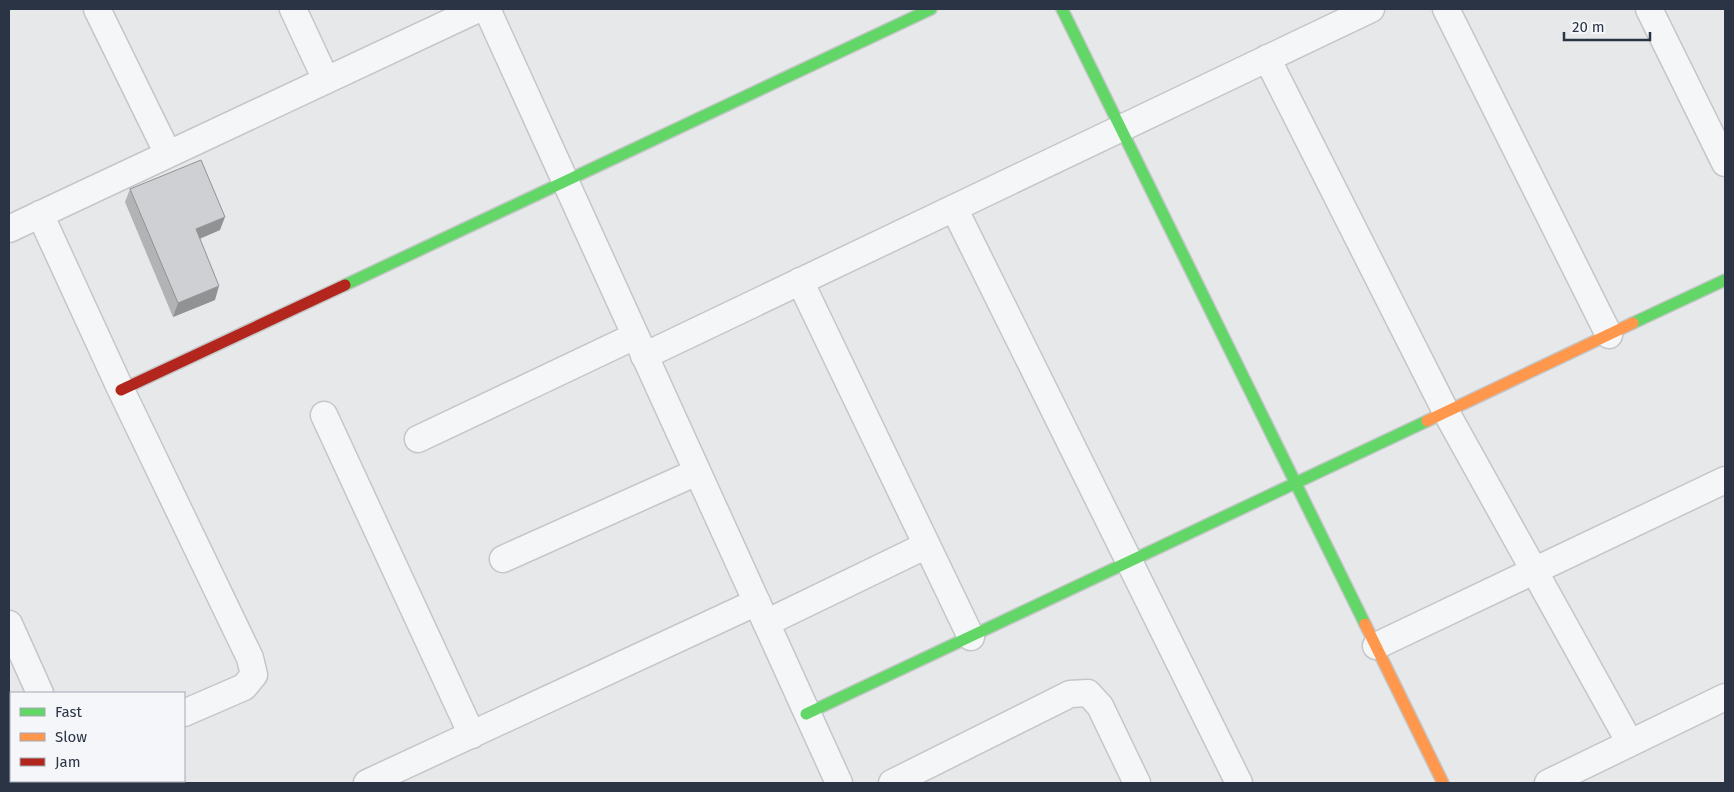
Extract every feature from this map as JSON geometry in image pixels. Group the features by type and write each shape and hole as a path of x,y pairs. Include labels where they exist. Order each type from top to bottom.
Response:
{"street":[{"path":"97,9 168,154"},
{"path":"293,9 326,80"},
{"path":"9,228 478,9"},
{"path":"487,9 839,783"},
{"path":"121,390 931,9"},
{"path":"1062,9 1443,783"},
{"path":"418,438 800,281 1371,9"},
{"path":"1446,9 1609,335"},
{"path":"1649,9 1725,163"},
{"path":"1267,58 1446,412 1630,743"},
{"path":"954,208 1239,783"},
{"path":"40,214 121,390 246,649 252,666 254,674 244,687 185,713"},
{"path":"806,714 1725,280"},
{"path":"800,281 971,637"},
{"path":"324,414 472,735"},
{"path":"503,560 697,472"},
{"path":"1376,646 1725,480"},
{"path":"367,783 472,735 762,612 927,545"},
{"path":"9,624 40,692"},
{"path":"892,783 1070,694 1088,693 1100,706 1137,783"},
{"path":"1548,783 1725,697"}],"building":[{"path":"201,160 225,217 196,229 219,286 178,303 130,189"}],"traffic: fast":[{"path":"345,285 931,9"},
{"path":"1062,9 1365,624"},
{"path":"1633,323 1725,280"},
{"path":"806,714 1427,421"}],"traffic: slow":[{"path":"1427,421 1633,323"},
{"path":"1365,624 1443,783"}],"traffic: jam":[{"path":"121,390 345,285"}]}
